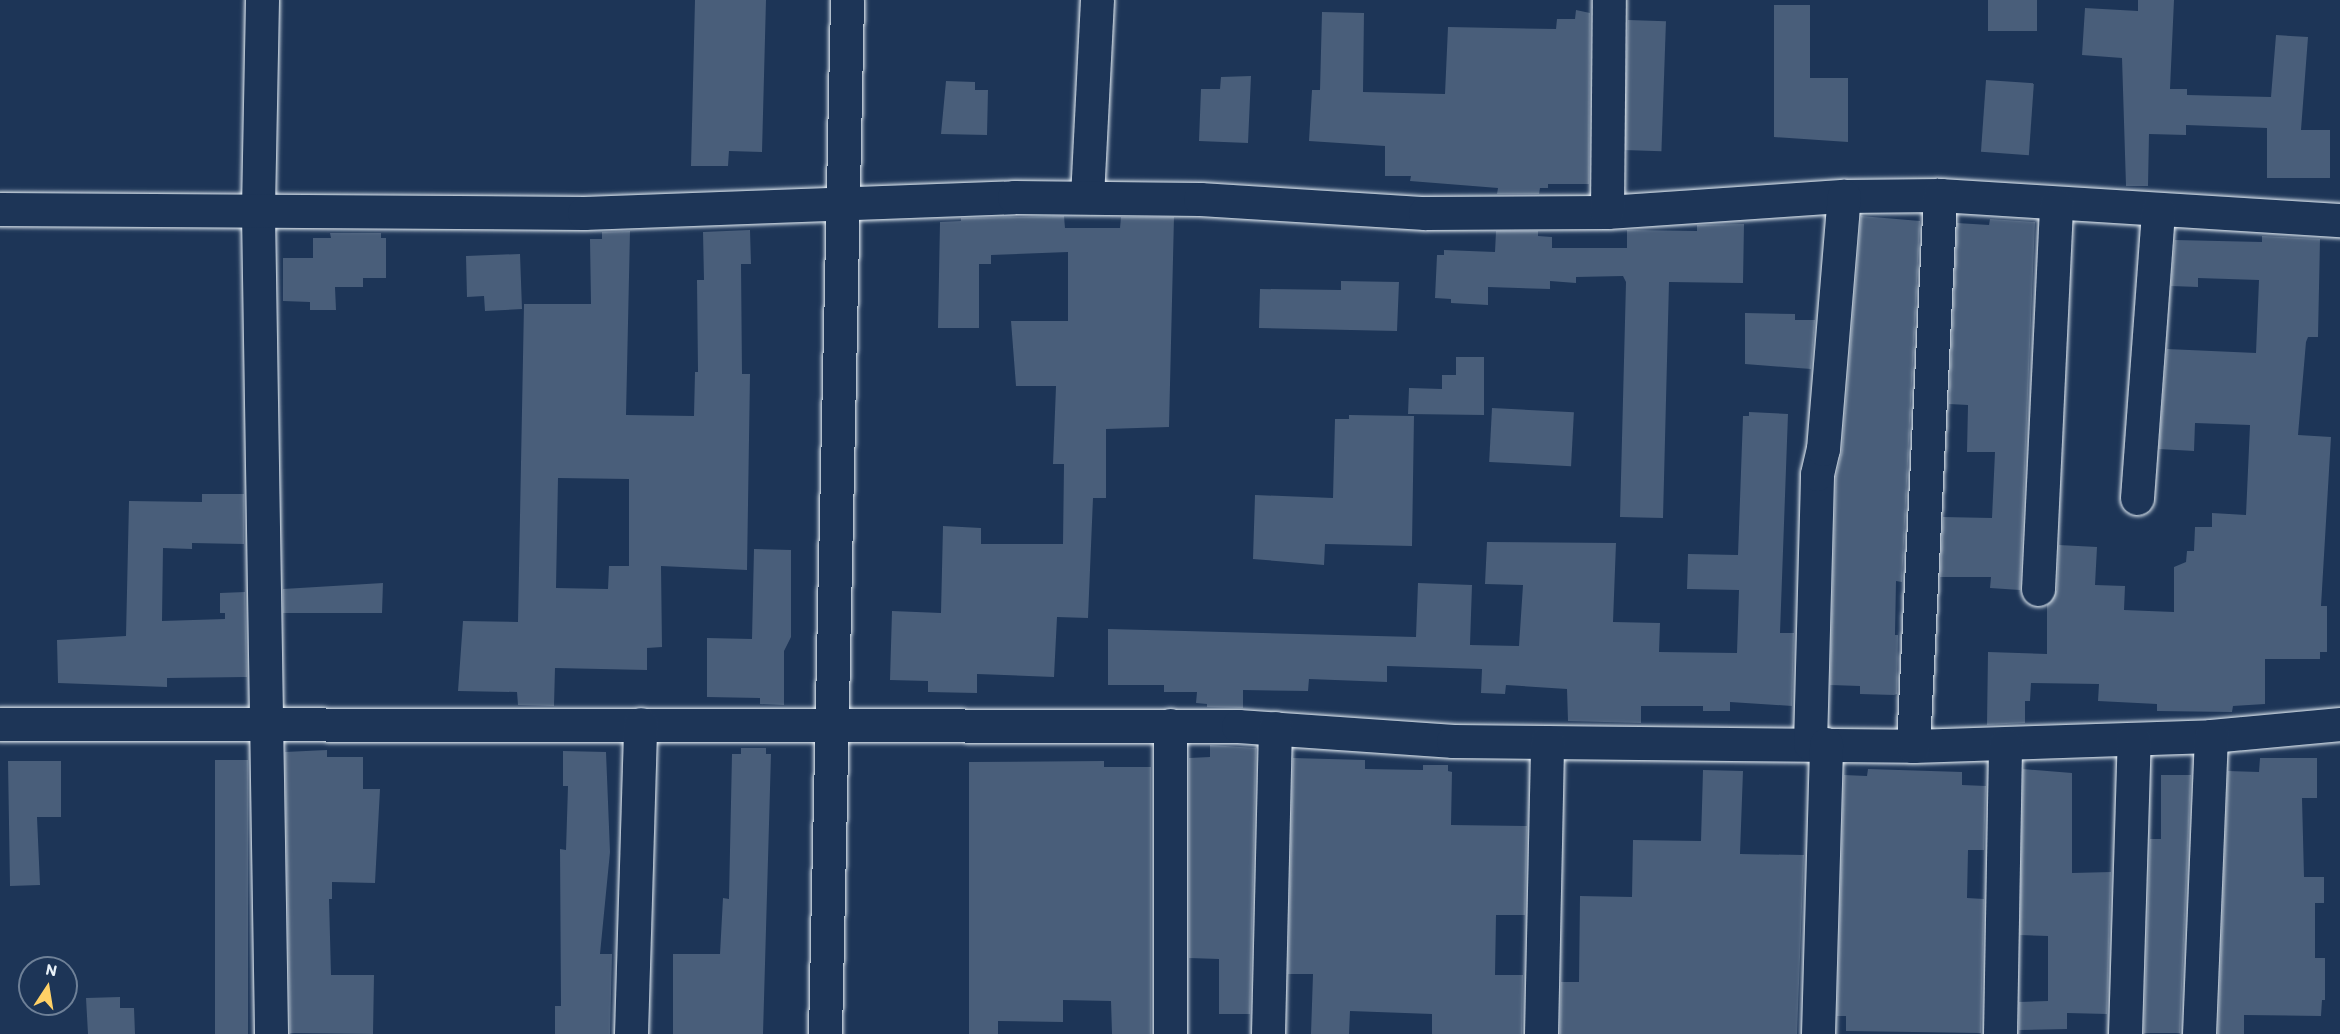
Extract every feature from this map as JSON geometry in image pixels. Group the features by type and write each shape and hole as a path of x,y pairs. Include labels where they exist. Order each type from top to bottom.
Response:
{"street":[{"path":"262,0 258,213 271,1034"},
{"path":"825,1034 847,0"},
{"path":"1087,197 1097,0"},
{"path":"1607,212 1609,0"},
{"path":"0,209 258,213 584,213 1087,197 1200,199 1425,213 1607,212 1844,196 1940,195 2056,205 2340,220"},
{"path":"1913,746 1940,195"},
{"path":"1818,1034 1817,474 1823,449 1844,196"},
{"path":"2038,589 2056,205"},
{"path":"2137,498 2158,211"},
{"path":"0,724 1170,725 1275,728 1453,741 1913,746 2005,745 2211,736 2340,724"},
{"path":"631,1034 640,724"},
{"path":"1170,725 1170,1034"},
{"path":"1268,1034 1275,728"},
{"path":"2199,1034 2211,736"},
{"path":"2125,1034 2134,739"},
{"path":"1541,1034 1546,742"},
{"path":"2000,1034 2005,745"}],"building":[{"path":"695,0 766,0 762,152 729,151 728,166 691,166"},
{"path":"1988,0 2037,0 2037,31 1988,31"},
{"path":"2138,0 2174,0 2170,89 2187,89 2187,95 2271,97 2276,35 2308,37 2301,130 2330,130 2330,178 2267,178 2267,128 2186,125 2186,135 2149,134 2148,186 2126,186 2122,58 2082,55 2085,8 2138,11"},
{"path":"1774,5 1810,5 1810,78 1848,78 1848,142 1774,137"},
{"path":"1576,10 1590,13 1589,184 1548,184 1548,188 1540,188 1539,194 1497,194 1498,188 1410,181 1411,176 1385,176 1385,146 1309,141 1312,90 1320,90 1322,12 1364,13 1363,92 1445,94 1448,27 1556,29 1557,19 1575,19"},
{"path":"1628,20 1666,21 1661,151 1623,150"},
{"path":"1251,76 1248,143 1199,141 1201,89 1220,89 1221,77"},
{"path":"1986,80 2034,83 2029,155 1981,152"},
{"path":"946,81 975,82 975,90 988,90 987,135 941,134"},
{"path":"1064,216 1065,228 1120,228 1121,217 1174,217 1169,427 1106,429 1106,498 1093,498 1088,618 1057,617 1054,677 977,674 977,693 928,692 928,681 890,680 892,611 941,613 943,526 981,528 981,544 1063,544 1064,464 1053,464 1056,386 1016,386 1011,321 1068,321 1068,252 991,255 991,264 979,264 979,328 938,328 940,222 961,221 961,218"},
{"path":"1861,216 1920,221 1902,582 1896,581 1897,694 1894,695 1860,694 1860,686 1830,685 1836,476 1842,451"},
{"path":"1990,219 2035,222 2020,590 1990,588 1991,577 1940,577 1943,517 1992,518 1995,452 1967,452 1968,405 1949,404 1957,223 1989,225"},
{"path":"1744,224 1743,283 1669,282 1663,518 1620,517 1626,282 1623,276 1576,277 1576,283 1550,281 1550,289 1488,287 1488,305 1451,303 1451,299 1435,298 1437,255 1444,255 1444,250 1495,252 1496,231 1538,231 1538,236 1552,237 1552,248 1627,248 1627,230 1697,231 1697,225"},
{"path":"750,230 751,264 741,264 742,374 750,374 747,570 661,566 662,647 647,648 647,670 555,668 554,706 518,705 517,692 458,691 463,621 518,622 524,304 591,304 590,239 602,239 602,232 630,231 626,415 694,416 695,372 698,372 697,280 704,280 703,232","holes":["558,478 629,479 629,566 609,566 608,589 556,588"]},
{"path":"330,233 381,233 381,238 386,238 386,278 363,278 363,287 335,287 336,310 310,310 310,302 283,301 283,258 313,258 313,238 331,238"},
{"path":"2262,236 2320,239 2318,337 2308,337 2306,342 2298,435 2331,437 2321,606 2327,606 2327,652 2320,652 2320,659 2265,659 2265,704 2233,706 2232,712 2157,711 2157,704 2098,701 2099,684 2031,683 2030,701 2025,701 2025,723 1987,725 1988,652 2047,654 2047,605 2057,590 2059,545 2097,547 2095,585 2125,586 2124,610 2174,612 2174,567 2186,562 2187,551 2194,551 2195,527 2212,527 2212,513 2246,515 2250,425 2195,423 2194,451 2159,449 2167,349 2256,353 2259,280 2198,278 2198,287 2171,286 2175,240 2262,242"},
{"path":"520,254 522,309 485,311 484,296 467,297 466,256"},
{"path":"1341,281 1399,282 1397,331 1259,328 1260,289 1341,290"},
{"path":"1745,313 1795,314 1795,320 1815,320 1811,369 1745,364"},
{"path":"1456,357 1484,357 1484,415 1408,414 1409,388 1442,389 1442,375 1456,375"},
{"path":"1492,408 1574,412 1571,466 1489,462"},
{"path":"1749,412 1788,414 1780,633 1794,633 1792,706 1730,702 1730,711 1703,711 1703,706 1641,706 1641,723 1568,721 1567,689 1506,685 1505,694 1481,693 1482,669 1387,666 1387,682 1309,679 1308,691 1243,690 1243,708 1207,707 1207,704 1196,703 1197,692 1164,692 1164,685 1108,685 1108,629 1416,637 1418,583 1472,585 1470,645 1519,646 1523,585 1485,584 1487,542 1616,543 1613,622 1660,623 1659,652 1737,653 1739,590 1687,589 1688,554 1738,555 1743,416 1749,416"},
{"path":"1349,415 1414,416 1412,546 1325,544 1324,565 1253,559 1255,495 1333,498 1335,419 1349,419"},
{"path":"202,494 244,494 244,544 192,543 192,549 163,548 162,621 225,619 225,613 220,613 220,593 245,592 247,677 167,678 167,687 58,683 57,640 126,636 129,501 202,502"},
{"path":"754,549 791,550 791,637 784,651 784,705 760,704 760,698 707,697 707,638 752,639"},
{"path":"383,583 382,613 283,613 283,589"},
{"path":"1210,745 1256,748 1250,1014 1219,1014 1219,959 1189,958 1189,758 1210,757"},
{"path":"741,748 766,748 766,754 771,754 763,1034 673,1034 673,954 720,954 723,898 729,899 732,754 741,754"},
{"path":"327,750 327,757 363,757 363,789 380,789 375,883 332,882 332,899 329,899 331,975 374,975 373,1034 290,1033 285,752"},
{"path":"563,751 606,752 610,852 600,954 612,954 610,1034 555,1034 555,1006 561,1006 560,849 566,850 568,786 563,786"},
{"path":"1293,758 1365,760 1365,769 1423,770 1423,765 1448,765 1448,771 1452,772 1451,825 1527,826 1525,915 1496,915 1495,975 1523,975 1522,1034 1432,1034 1432,1014 1350,1011 1349,1034 1311,1034 1313,974 1288,974"},
{"path":"2260,758 2317,758 2317,798 2302,798 2304,877 2324,877 2324,903 2315,903 2315,958 2325,958 2325,1000 2322,1000 2321,1016 2244,1015 2244,1034 2218,1034 2228,771 2259,772"},
{"path":"215,760 248,760 248,1034 215,1034"},
{"path":"8,761 61,761 61,817 37,817 40,885 10,886"},
{"path":"1104,761 1104,767 1151,767 1151,1034 1112,1034 1111,1001 1063,1000 1063,1022 998,1021 998,1034 969,1034 969,762"},
{"path":"1868,769 1962,772 1962,785 1986,786 1984,850 1968,850 1967,898 1984,899 1981,1033 1846,1031 1846,1016 1837,1016 1844,775 1867,776"},
{"path":"2023,769 2072,773 2072,873 2111,872 2107,1014 2067,1013 2067,1029 2019,1030 2019,1002 2048,1001 2048,936 2020,935"},
{"path":"1703,770 1743,771 1740,854 1804,855 1797,1034 1560,1034 1561,982 1579,982 1580,896 1632,897 1633,840 1701,841"},
{"path":"2161,775 2191,775 2180,1033 2144,1033 2150,839 2161,839"},
{"path":"120,997 120,1008 134,1008 135,1034 88,1034 86,998"}]}
